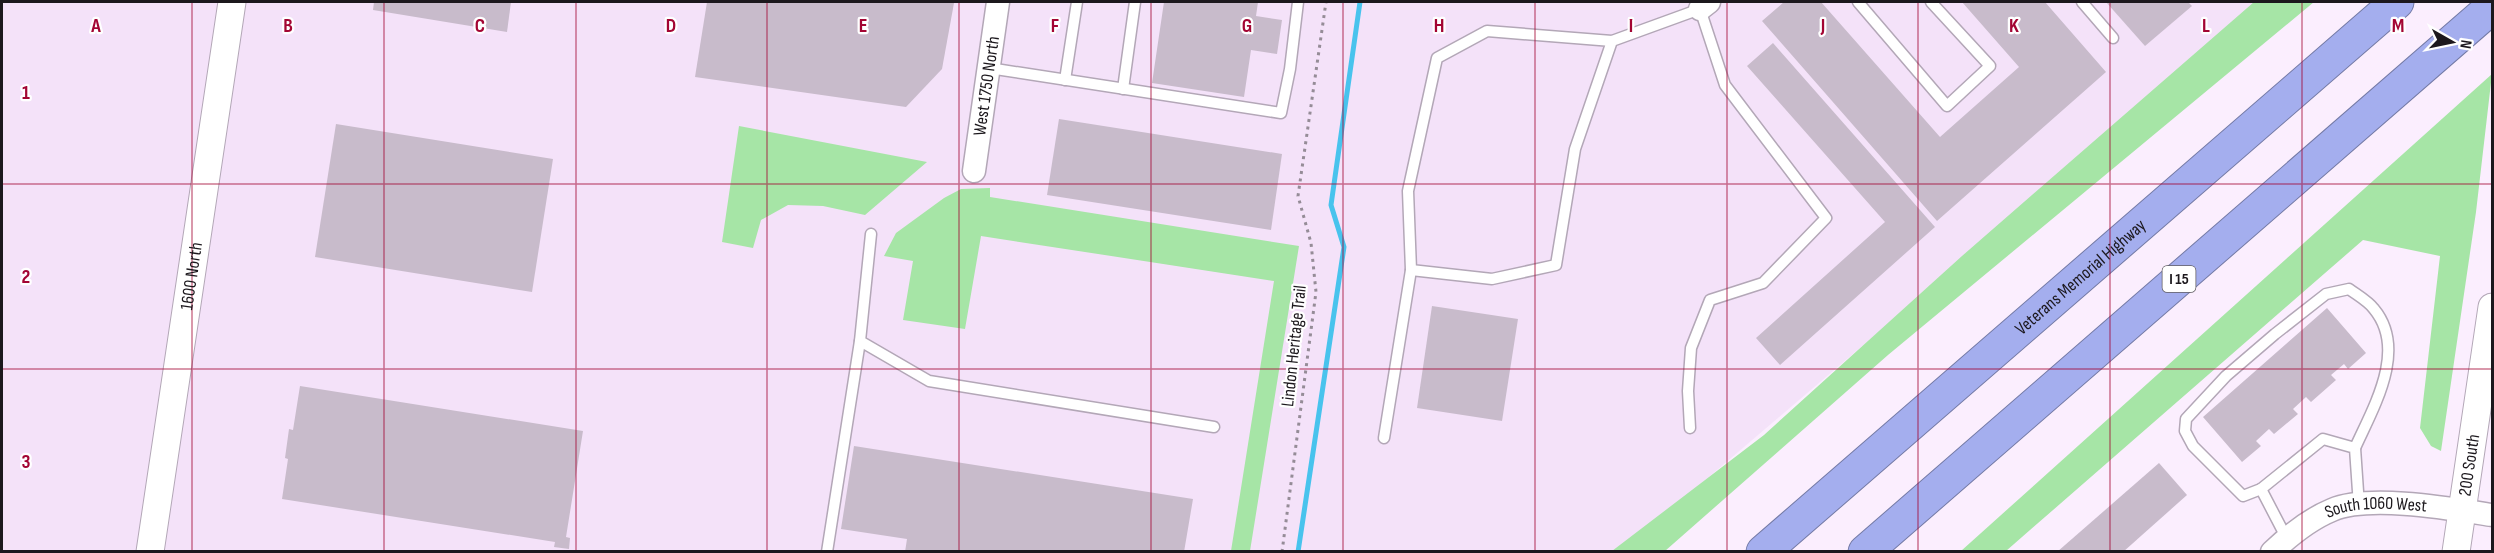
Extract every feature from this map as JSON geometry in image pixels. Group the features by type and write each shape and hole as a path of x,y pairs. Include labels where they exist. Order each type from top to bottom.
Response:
{"highway":[{"name":"Veterans Memorial Highway","path":"1763,552 2397,2"},
{"name":"I 15","path":"1865,552 2493,7"}],"street":[{"name":"1600 North","path":"150,552 232,2"},
{"name":"West 1750 North","path":"974,171 998,2"},
{"name":"200 South","path":"2456,552 2493,307"},
{"name":"South 1060 West","path":"2280,545 2312,520 2335,508 2387,502 2493,515"}],"lane":[{"path":"1065,80 1077,2"},
{"path":"1123,89 1136,2"},
{"path":"989,68 1281,113 1290,69 1298,2"},
{"path":"1858,2 1947,106 1990,66 1931,2"},
{"path":"2082,2 2113,38"},
{"path":"1384,438 1411,270 1408,192 1437,58 1487,31 1612,41 1705,5 1725,85 1826,218 1763,283 1710,300 1691,348 1688,391 1690,428"},
{"path":"1411,270 1492,279 1557,265 1575,149 1612,41"},
{"path":"828,552 860,341 872,234"},
{"path":"2355,448 2323,439 2261,489 2243,496 2193,446 2185,432 2186,419 2226,376 2283,327 2326,294 2349,289 2374,309 2388,336 2385,380 2355,448 2359,506"},
{"path":"860,341 929,381 1214,427"},
{"path":"2261,489 2280,545"}],"path":[{"name":"Lindon Heritage Trail","path":"1282,552 1316,292 1311,243 1298,196 1326,2"}],"shaded area":[{"path":"2,2 2265,2 1621,552 2,551"}],"green space":[{"path":"2254,2 2314,2 1888,355 1665,551 1612,551 1764,435 1962,256"},
{"path":"2492,74 2476,212 2441,451 2431,446 2420,428 2440,256 2363,240 2006,551 1961,551"},
{"path":"739,126 927,162 865,215 823,206 788,205 761,220 753,248 722,242"},
{"path":"990,188 990,197 1299,246 1250,551 1231,551 1274,281 981,236 965,329 903,320 913,261 884,256 896,233 944,198 961,189"}],"building":[{"path":"374,2 511,2 507,32 373,10"},
{"path":"707,2 954,3 942,69 906,107 695,77"},
{"path":"1164,2 1258,2 1256,16 1282,20 1277,54 1251,50 1244,97 1152,83"},
{"path":"1784,2 1821,2 1940,137 2019,67 1962,2 2045,2 2106,72 1937,221 1762,21"},
{"path":"2106,2 2188,2 2192,6 2145,46"},
{"path":"1773,43 1935,227 1780,365 1756,338 1885,222 1747,66"},
{"path":"1059,119 1282,154 1271,230 1047,195"},
{"path":"336,124 553,159 532,292 315,257"},
{"path":"1432,306 1518,319 1502,421 1417,408"},
{"path":"2327,308 2366,353 2348,369 2344,364 2331,375 2336,380 2311,402 2306,397 2293,409 2298,414 2274,434 2269,429 2256,441 2261,446 2242,462 2203,417"},
{"path":"300,386 583,431 566,537 570,538 569,549 554,547 555,542 282,499 288,459 285,458 289,429 293,430"},
{"path":"854,446 1193,499 1184,552 905,552 907,539 841,529"},
{"path":"2159,463 2187,495 2123,552 2057,552"}],"waterway":[{"path":"1298,552 1344,247 1331,205 1360,2"}]}
